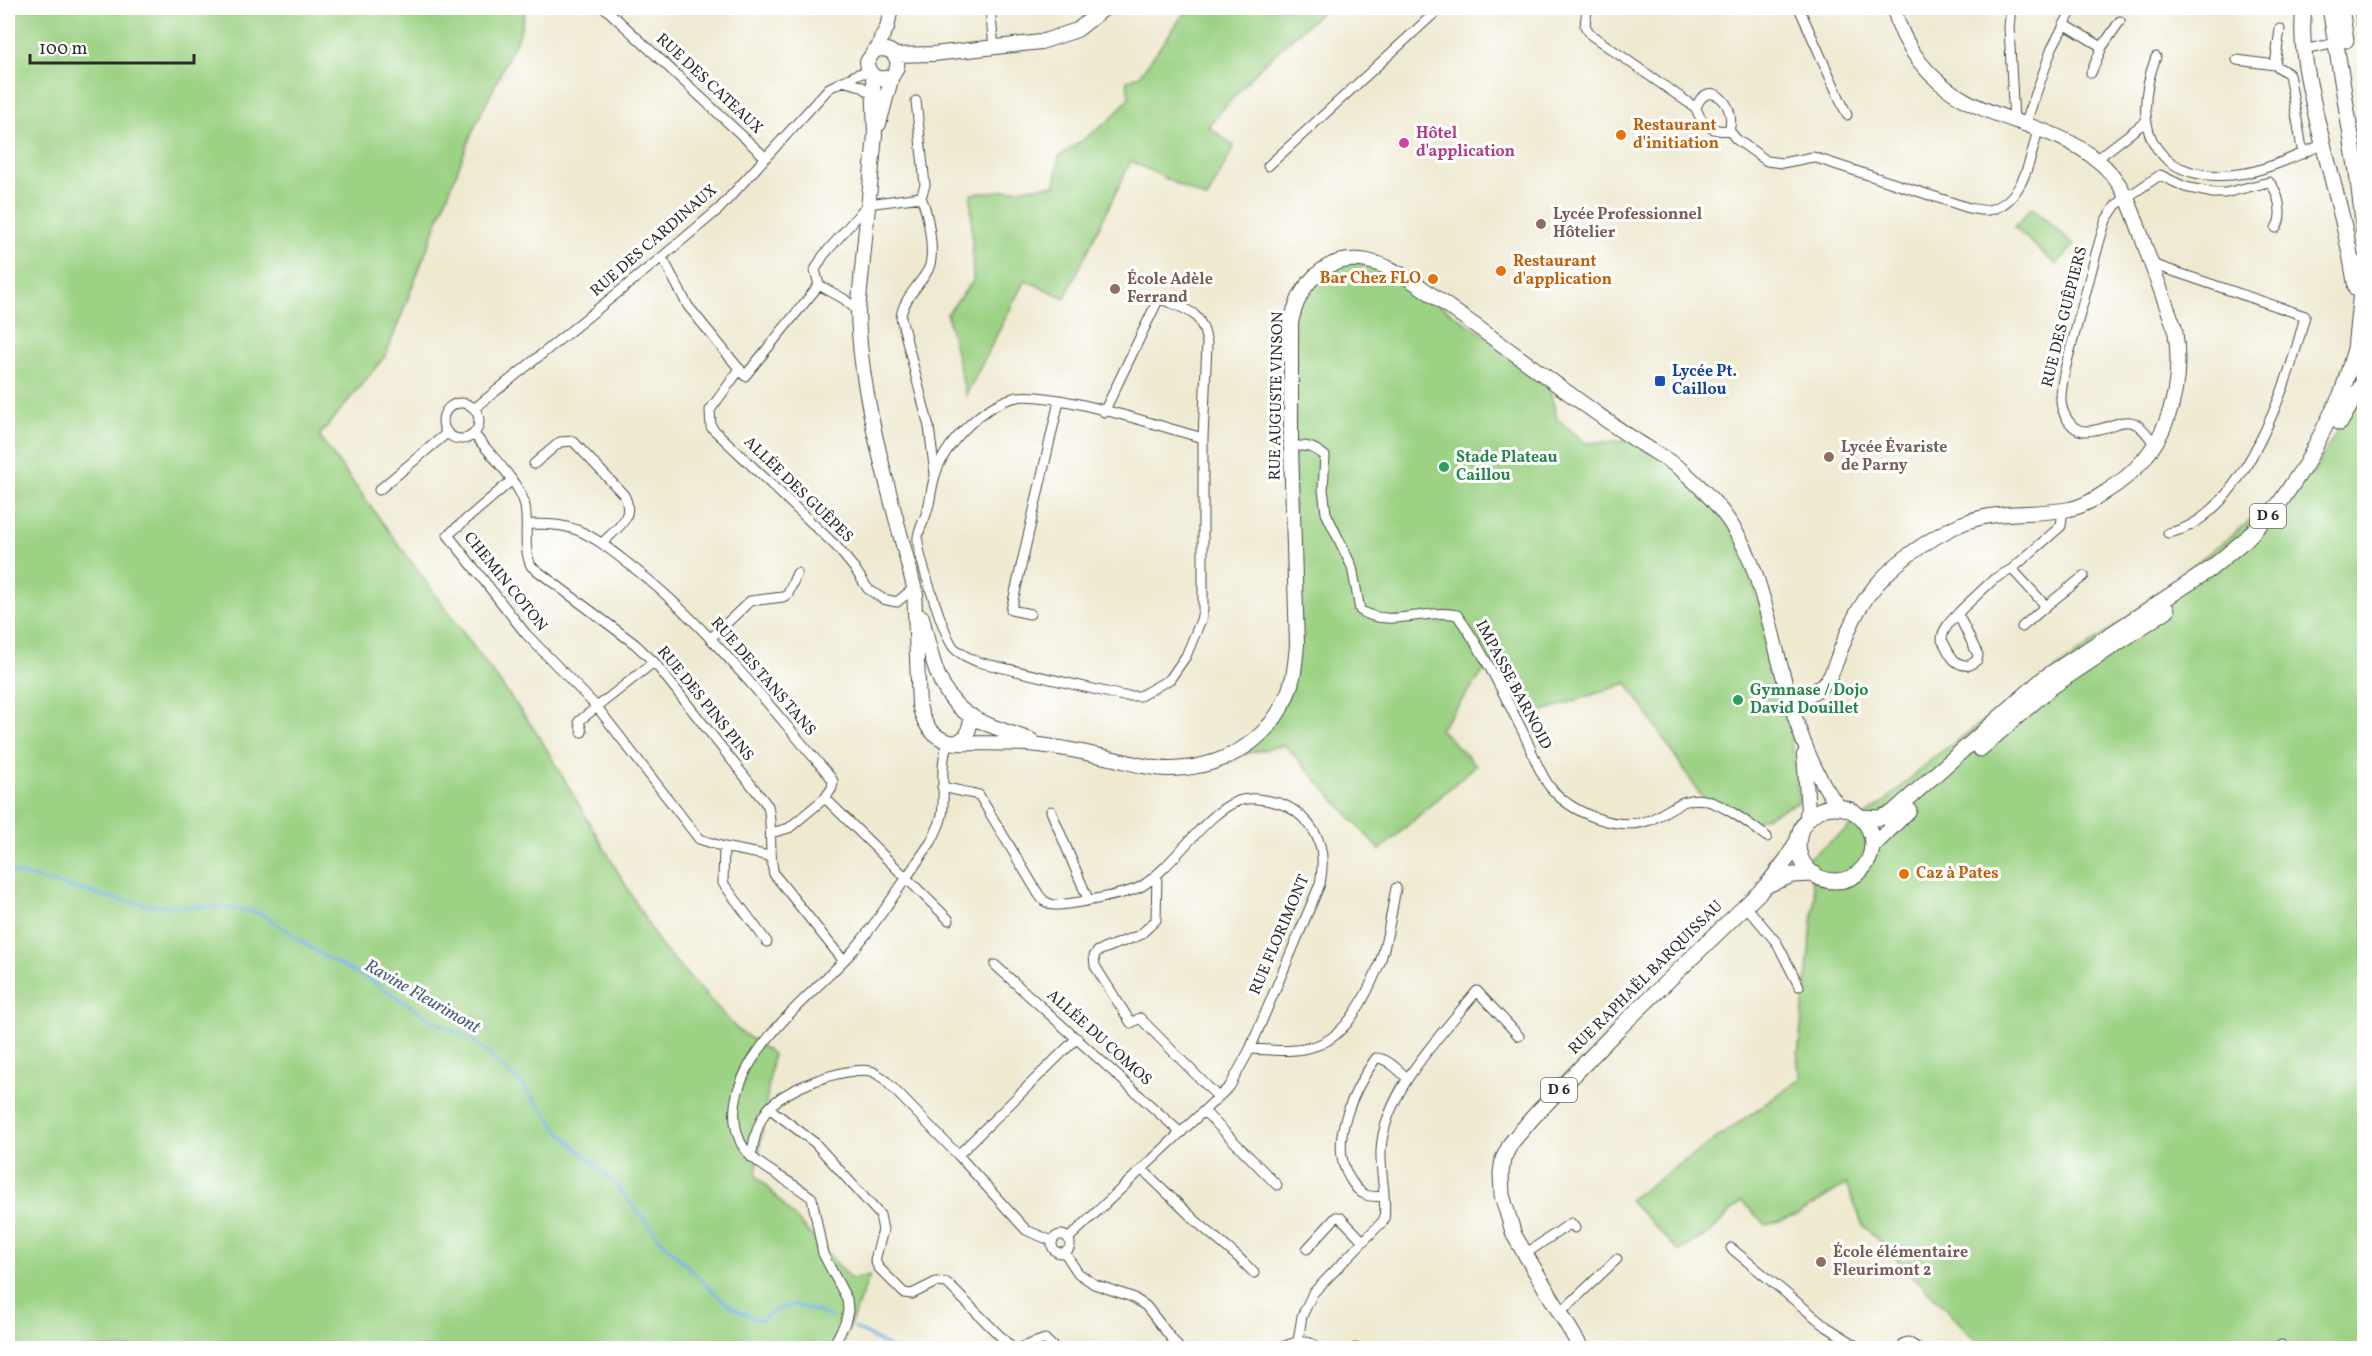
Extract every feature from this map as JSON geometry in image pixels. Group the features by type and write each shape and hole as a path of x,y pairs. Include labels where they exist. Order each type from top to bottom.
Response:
{"main road":[{"path":"875,135 887,59 886,28 891,8"},
{"path":"875,135 874,96 871,74 867,67 887,59 1041,42 1077,30 1105,8"},
{"path":"1792,701 1815,693 1823,686 1830,677 1851,627 1868,595 1892,569 1919,547 1951,528 1976,518 2007,512 2063,509 2084,505 2114,486 2155,446 2172,404 2177,376 2175,329 2127,196 2118,182 2097,159 2077,147 1973,106 1957,96 1928,72 1904,37 1894,8"},
{"path":"2304,8 2303,50 2307,76 2351,252 2360,316"},
{"path":"2330,8 2357,172 2364,230"},
{"path":"2341,8 2364,161"},
{"path":"871,74 882,79 887,59"},
{"name":"RUE AUGUSTE VINSON","path":"875,135 858,311 858,340 865,384 900,534 933,660 947,692 958,706 972,716 1047,746"},
{"name":"RUE AUGUSTE VINSON","path":"913,583 916,683 919,705 925,723 935,737 952,743 1047,746 1171,769 1200,765 1230,757 1248,747 1262,734 1286,697 1293,677 1297,645 1291,447 1291,323 1295,303 1305,286 1318,272 1338,262 1358,260 1377,263 1418,285 1635,440 1682,470 1712,500 1734,529 1756,574 1792,701 1815,771 1824,788 1839,807"},
{"name":"D 6","path":"1860,817 1879,818 1892,813 2044,678 2209,570 2246,539 2279,504 2307,464 2342,393 2355,349 2364,262"},
{"name":"D 6","path":"1872,847 1897,820 2050,688 2215,578 2252,546 2287,510 2314,470 2340,423 2364,344"},
{"path":"2340,423 2364,381"},
{"path":"916,683 934,682 947,692"},
{"path":"952,743 967,736 972,716"},
{"name":"RUE AUGUSTE VINSON","path":"1803,735 1808,796 1806,821"},
{"path":"1839,807 1851,810 1860,817 1867,825 1872,847 1864,867 1856,874 1836,880 1815,874 1802,858 1799,838 1806,821 1827,808 1839,807"},
{"name":"RUE RAPHAËL BARQUISSAU","path":"1581,1348 1514,1235 1502,1195 1503,1159 1511,1143 1618,1029 1767,885 1787,859 1799,838"},
{"name":"RUE RAPHAËL BARQUISSAU","path":"1767,885 1792,875 1815,874"},
{"path":"1560,1316 1576,1348"},
{"name":"RUE RAPHAËL BARQUISSAU","path":"1560,1316 1571,1348"}],"street":[{"name":"RUE DES CATEAUX","path":"605,8 765,157"},
{"path":"990,8 994,47"},
{"path":"1268,166 1440,8"},
{"path":"1587,8 1585,26 1591,35 1696,108 1702,121 1708,126 1721,132 1729,130"},
{"path":"1799,8 1847,115"},
{"path":"1729,130 1736,139 1767,161 1782,163 1813,157 1969,208 1987,210 2002,205 2021,182 2030,162 2009,27 2011,8"},
{"path":"2025,125 2052,48 2073,8"},
{"path":"2361,11 2361,40"},
{"path":"2091,73 2102,47 2120,21"},
{"path":"2064,24 2102,47"},
{"path":"2275,65 2280,29"},
{"path":"2303,50 2327,45"},
{"path":"2156,57 2148,80 2144,110 2145,122 2154,144 2167,160 2179,167 2195,172 2247,173 2303,154 2323,144"},
{"name":"RUE DES CARDINAUX","path":"475,408 719,209 829,88 887,59"},
{"path":"2238,60 2275,65 2289,74 2303,154"},
{"name":"RUE DES CARDINAUX","path":"841,82 858,74 871,74"},
{"path":"841,82 861,86 874,96"},
{"path":"1696,108 1704,95 1718,96 1729,108 1731,123 1729,130"},
{"path":"915,101 925,185 921,197 927,209 931,258 929,268 902,309 901,318 929,427 935,474"},
{"path":"2097,159 2145,122"},
{"path":"2127,196 2160,175 2185,187 2213,194 2269,182 2274,186 2281,215 2281,221 2276,228"},
{"name":"RUE DES GUÊPIERS","path":"2127,196 2116,205 2106,220 2060,399 2067,420 2075,428 2083,431 2118,422 2128,422 2139,426 2155,446"},
{"path":"858,311 844,299 819,285 815,270 823,256 868,204 921,197"},
{"path":"662,257 688,306 740,369"},
{"path":"2152,264 2305,315 2294,359 2282,393 2267,428 2243,471 2211,512 2179,532 2168,533"},
{"name":"ALLÉE DES GUÊPES","path":"819,285 745,376 740,369 710,410 711,428 836,546 855,569 868,590 884,599 897,602 913,583"},
{"path":"1104,412 1159,298 1199,317 1207,343 1203,438 1203,610 1201,621 1186,656 1170,679 1140,696 1123,696 978,662 962,655 953,647 945,629 917,538 927,511 935,474 943,458 968,426 985,411 1013,398 1028,396 1059,401 1203,438"},
{"path":"1030,614 1011,610 1059,401"},
{"path":"462,402 475,408 480,422 474,434 467,438 455,438 447,433 443,423 448,409 462,402"},
{"path":"380,490 447,433"},
{"name":"RUE DES PINS PINS","path":"474,434 523,499 527,524 526,555 531,566 635,644 654,662 768,806 771,833 770,856 774,874 843,960"},
{"path":"534,464 560,442 573,441 624,495 629,506 628,514 602,543"},
{"name":"IMPASSE BARNOID","path":"1291,447 1302,445 1316,448 1325,456 1323,489 1326,513 1352,567 1360,610 1370,617 1384,618 1433,612 1457,615 1512,711 1550,787 1565,801 1579,811 1622,824 1648,821 1682,803 1703,799 1749,824 1767,837"},
{"name":"CHEMIN COTON","path":"511,482 448,535 526,634 597,707 699,839 724,847 770,856"},
{"path":"1958,614 1978,655 1977,660 1970,666 1959,665 1953,659 1942,640 1943,632 1958,614 1994,579 2012,569 2061,526 2063,509"},
{"name":"RUE DES TANS TANS","path":"527,524 567,527 602,543 661,589 711,638 829,775 832,788 825,798"},
{"path":"900,534 917,538"},
{"path":"913,583 923,560"},
{"path":"2012,569 2046,606"},
{"path":"711,638 750,601 783,597 788,594 797,573"},
{"path":"2022,627 2084,576"},
{"path":"582,732 579,721 654,662"},
{"path":"832,1348 845,1323 848,1311 847,1299 824,1254 812,1198 751,1157 741,1143 735,1115 737,1097 752,1058 766,1039 851,953 931,842 940,823 944,806 942,766 952,743"},
{"name":"RUE FLORIMONT","path":"942,787 979,795 1044,902 1059,905 1139,888 1157,874 1223,810 1239,801 1256,798 1293,808 1307,821 1323,850 1320,884 1250,1049 1230,1086 1069,1238"},
{"path":"771,833 789,828 825,798 949,920"},
{"path":"1051,811 1088,899"},
{"path":"724,847 723,883 767,942"},
{"path":"1157,874 1156,920 1140,935 1098,951 1094,957 1095,966 1131,1023 1140,1018 1218,1097"},
{"path":"1250,1049 1305,1049 1318,1046 1341,1029 1353,1016 1380,963 1396,888"},
{"path":"1745,905 1777,944 1799,986"},
{"name":"ALLÉE DU COMOS","path":"995,965 1181,1133"},
{"path":"1298,1341 1302,1316 1310,1298 1384,1220 1381,1150 1383,1136 1398,1093 1407,1078 1477,991 1519,1036"},
{"path":"958,1155 1077,1038"},
{"path":"1384,1197 1366,1196 1357,1190 1346,1173 1342,1156 1344,1129 1357,1091 1376,1058 1387,1061 1407,1078"},
{"path":"751,1157 758,1129 769,1108 784,1095 824,1078 853,1071 871,1071 883,1078 958,1155 1026,1230 1052,1241"},
{"path":"769,1108 815,1143 880,1215 883,1230 875,1260 878,1267 904,1293 912,1294 936,1282 947,1283 1011,1348"},
{"path":"1204,1112 1278,1185"},
{"path":"1143,1170 1254,1273"},
{"path":"1307,1249 1336,1217 1340,1217 1364,1241"},
{"path":"1525,1254 1571,1223 1575,1228"},
{"path":"1052,1241 1060,1235 1069,1238 1071,1243 1069,1250 1065,1253"},
{"path":"1052,1241 1055,1251 1065,1253 1078,1273 1086,1279 1132,1297 1146,1306 1179,1348"},
{"path":"1731,1248 1827,1327 1860,1348"},
{"path":"1560,1316 1617,1259"},
{"path":"1019,1348 1045,1339 1054,1348"},
{"path":"1280,1348 1298,1341 1306,1341 1319,1348"},
{"path":"1903,1348 1904,1343 1908,1342 1918,1348"}],"green space":[{"path":"8,8 526,8 519,35 471,135 386,355 319,436 539,736 661,946 737,1029 773,1054 756,1175 851,1279 870,1275 841,1348 8,1348"},
{"path":"1188,8 1326,8 1261,66 1208,126 1234,146 1207,199 1131,161 1065,298 1025,280 966,395 947,314 973,281 971,194 1055,185 1059,157 1110,120 1129,98 1127,81 1140,75"},
{"path":"2032,207 2074,245 2056,265 2014,227"},
{"path":"1338,262 1377,263 1547,377 1557,419 1586,443 1635,440 1682,470 1735,529 1803,735 1790,740 1795,755 1799,802 1749,824 1703,799 1627,683 1517,720 1487,667 1440,729 1476,765 1380,850 1285,745 1230,757 1262,734 1293,677 1295,303"},
{"path":"2364,381 2364,1348 1984,1348 1863,1225 1846,1184 1795,1216 1766,1225 1741,1201 1710,1233 1679,1251 1629,1200 1802,1078 1797,1066 1815,895 1807,859 1885,801 1934,757 2113,628 2315,470"}],"waterway":[{"name":"Ravine Fleurimont","path":"8,871 120,900 154,906 219,907 250,911 266,916 323,956 373,982 434,1021 474,1041 524,1087 560,1132 615,1184 659,1238 720,1298 740,1312 761,1320 786,1306 803,1307 831,1317"},
{"name":"Ravine Fleurimont","path":"855,1328 891,1348"}],"place":[{"name":"Restaurant d'initiation","path":"1621,135"},
{"name":"Hôtel d'application","path":"1404,143"},
{"name":"Lycée Professionnel Hôtelier","path":"1541,224"},
{"name":"Restaurant d'application","path":"1501,271"},
{"name":"Bar Chez FLO","path":"1433,279"},
{"name":"École Adèle Ferrand","path":"1115,289"},
{"name":"Lycée Pt. Caillou","path":"1660,381"},
{"name":"Lycée Évariste de Parny","path":"1829,457"},
{"name":"Stade Plateau Caillou","path":"1444,467"},
{"name":"Gymnase / Dojo David Douillet","path":"1738,700"},
{"name":"Caz à Pates","path":"1904,874"},
{"name":"École élémentaire Fleurimont 2","path":"1821,1262"}]}
